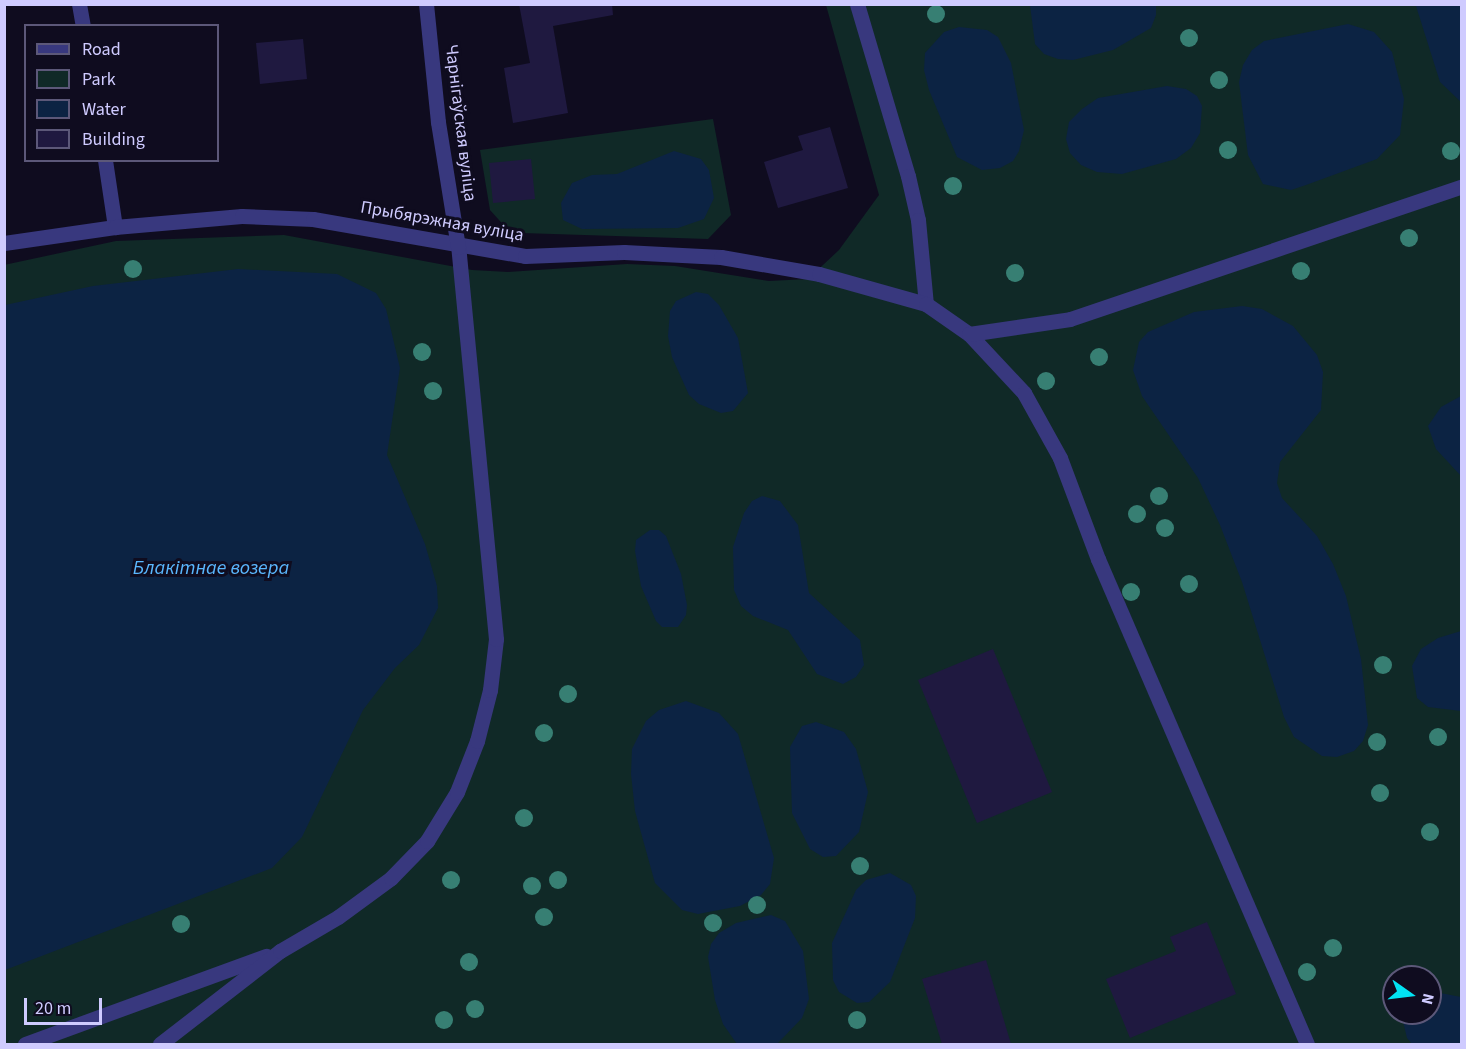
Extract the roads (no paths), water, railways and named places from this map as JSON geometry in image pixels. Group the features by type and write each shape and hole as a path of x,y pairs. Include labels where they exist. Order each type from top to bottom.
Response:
{"street":[{"path":"80,4 83,24"},
{"name":"Чарнігаўская вуліца","path":"280,951 338,916 391,878 427,841 457,792 477,741 490,690 496,639 458,247 438,122 426,4"},
{"path":"857,4 908,176 918,220 926,304"},
{"path":"105,162 115,227"},
{"path":"969,334 1070,319 1461,186"},
{"name":"Прыбярэжная вуліца","path":"4,243 115,227 242,216 313,219 458,247 525,256 624,252 721,257 819,274 926,304 969,334 1024,393 1060,458 1098,559 1307,1044"},
{"path":"26,1044 280,951"},
{"path":"160,1044 280,951"}],"water":[{"path":"1030,5 1156,5 1156,15 1151,28 1113,50 1073,60 1058,59 1044,54 1035,44"},
{"path":"1462,5 1461,102 1440,82 1416,6"},
{"path":"1348,24 1374,32 1392,52 1404,99 1400,135 1377,159 1306,185 1291,190 1263,184 1248,155 1239,82 1243,65 1252,50 1264,41"},
{"path":"959,27 987,30 998,37 1011,63 1024,130 1019,151 1013,161 1000,168 982,170 957,157 929,90 924,70 925,53 944,32"},
{"path":"1167,86 1186,89 1197,96 1202,106 1200,133 1191,148 1176,159 1122,174 1097,172 1081,165 1070,153 1066,139 1069,122 1082,109 1098,98"},
{"path":"674,151 701,159 709,170 714,198 704,219 678,228 582,229 563,220 561,203 572,183 592,175 617,174"},
{"name":"Блакітнае возера","path":"238,269 337,274 376,293 386,309 400,368 387,455 425,544 437,586 438,608 419,645 395,668 363,710 302,837 272,868 5,970 5,305 93,286"},
{"path":"696,292 708,294 719,305 738,338 748,393 733,411 721,413 699,404 689,395 672,357 668,336 670,311 676,301"},
{"path":"1242,306 1262,309 1293,326 1317,355 1323,372 1321,410 1280,462 1277,483 1282,498 1317,536 1333,564 1346,596 1361,659 1368,725 1363,741 1354,751 1337,757 1322,756 1294,737 1284,717 1242,582 1220,525 1198,478 1142,396 1133,370 1139,342 1148,332 1194,312"},
{"path":"1461,396 1461,476 1436,449 1428,426 1441,407"},
{"path":"762,496 780,501 798,525 809,593 860,640 864,665 856,677 843,684 817,674 788,630 753,616 741,606 734,590 733,547 744,513 752,501"},
{"path":"650,530 659,530 666,536 681,574 687,605 686,615 678,627 662,627 656,621 641,586 635,551 636,540"},
{"path":"1461,631 1461,711 1428,707 1417,698 1412,666 1421,649 1438,638"},
{"path":"686,701 719,713 738,734 774,858 770,884 761,895 740,906 698,914 682,910 655,883 635,811 631,774 632,749 646,721 659,710"},
{"path":"816,722 844,732 856,749 868,792 859,832 836,856 823,857 810,849 792,813 790,747 802,726"},
{"path":"890,873 911,885 916,896 915,918 890,982 869,1002 857,1003 839,992 833,980 832,943 856,890 866,880"},
{"path":"771,915 785,921 803,951 809,999 802,1018 778,1043 737,1044 723,1024 715,1000 708,957 711,944 719,933 736,923"},
{"path":"1442,993 1461,997 1461,1044 1412,1044 1407,1038 1404,1025 1442,1025"}]}
